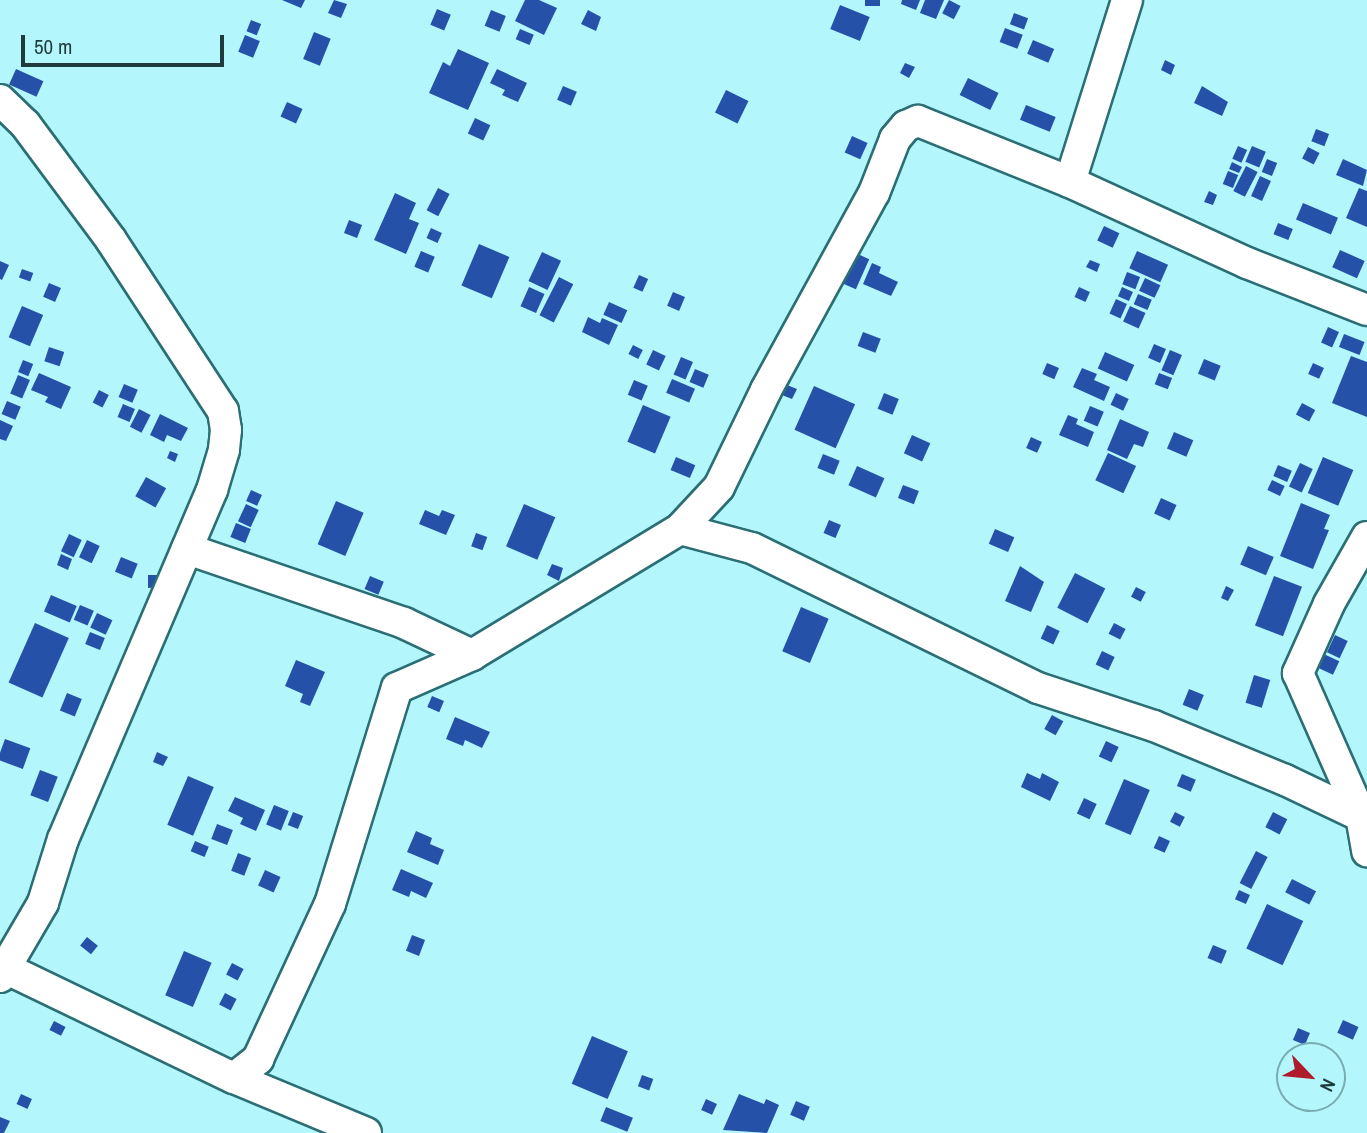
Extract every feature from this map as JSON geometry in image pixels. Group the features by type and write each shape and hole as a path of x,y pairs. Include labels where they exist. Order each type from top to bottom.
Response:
{"street":[{"path":"1070,182 1127,0"},
{"path":"0,100 25,124 111,240 223,411 225,450 187,549 64,839 43,903 2,973 234,1079 366,1133"},
{"path":"234,1079 258,1059 330,904 397,688 472,655 680,529 719,487 766,390 874,193 895,139 906,126 918,121 930,125 1070,182 1247,263 1367,310"},
{"path":"680,529 752,548 1038,688 1154,726 1285,780 1364,818"},
{"path":"1367,537 1329,604 1298,673 1364,818 1367,851"},
{"path":"187,549 404,623 472,655"}],"building":[{"path":"282,0 305,0 301,8"},
{"path":"334,0 347,4 341,18 328,13"},
{"path":"525,0 539,0 557,8 544,35 515,21"},
{"path":"865,0 880,0 880,6 865,6"},
{"path":"902,0 920,0 916,10 901,4"},
{"path":"925,0 944,0 936,19 920,13"},
{"path":"949,0 961,6 954,19 942,13"},
{"path":"840,5 870,17 860,41 830,29"},
{"path":"437,9 451,15 444,31 430,25"},
{"path":"491,10 506,16 499,32 485,26"},
{"path":"588,10 601,17 596,31 581,24"},
{"path":"1014,13 1028,18 1024,29 1010,24"},
{"path":"251,20 261,24 257,35 247,31"},
{"path":"1005,28 1023,35 1017,49 1000,42"},
{"path":"520,29 534,35 530,45 516,39"},
{"path":"314,32 331,39 320,66 303,59"},
{"path":"245,35 260,41 253,58 238,52"},
{"path":"1033,40 1054,49 1048,63 1027,54"},
{"path":"458,49 489,63 468,110 429,93 443,62 450,66"},
{"path":"1165,60 1175,65 1171,75 1161,70"},
{"path":"905,63 915,67 909,78 900,73"},
{"path":"16,69 43,81 36,97 9,85"},
{"path":"497,69 527,83 518,102 502,95 505,90 490,83"},
{"path":"968,78 999,93 990,110 960,95"},
{"path":"563,86 577,92 571,106 557,100"},
{"path":"1202,86 1228,102 1222,116 1194,103"},
{"path":"726,90 748,101 738,123 715,112"},
{"path":"287,102 303,109 296,124 280,117"},
{"path":"1026,105 1056,117 1050,132 1020,120"},
{"path":"475,118 490,125 483,141 468,133"},
{"path":"1316,129 1329,134 1324,146 1311,141"},
{"path":"852,136 868,143 860,159 845,152"},
{"path":"1238,146 1247,150 1241,163 1232,159"},
{"path":"1252,146 1266,152 1259,168 1245,162"},
{"path":"1308,147 1320,153 1314,164 1302,159"},
{"path":"1267,159 1277,163 1272,176 1262,172"},
{"path":"1343,159 1367,170 1363,186 1336,175"},
{"path":"1232,162 1242,167 1239,173 1229,169"},
{"path":"1246,166 1258,172 1245,197 1233,191"},
{"path":"1228,171 1238,175 1233,188 1223,184"},
{"path":"1260,176 1271,181 1262,201 1251,196"},
{"path":"438,188 450,194 438,216 427,210"},
{"path":"1359,188 1367,191 1367,227 1346,218"},
{"path":"1209,191 1217,195 1213,205 1204,202"},
{"path":"395,193 416,203 409,219 419,223 406,254 374,240"},
{"path":"1303,203 1338,218 1331,234 1296,220"},
{"path":"349,220 362,225 357,238 344,233"},
{"path":"1278,223 1293,229 1288,240 1274,234"},
{"path":"1104,226 1119,233 1113,248 1097,241"},
{"path":"431,228 442,233 437,243 427,238"},
{"path":"479,244 509,257 492,298 461,285"},
{"path":"1340,250 1365,261 1357,278 1332,267"},
{"path":"421,251 435,257 428,273 414,267"},
{"path":"851,251 869,259 856,289 838,281"},
{"path":"1137,251 1168,265 1160,282 1129,268"},
{"path":"542,252 561,261 548,290 528,281"},
{"path":"1090,260 1100,264 1097,272 1086,267"},
{"path":"0,261 9,265 2,280 0,279"},
{"path":"872,263 881,267 879,273 898,282 891,296 863,284"},
{"path":"22,269 33,273 30,282 19,277"},
{"path":"1127,272 1140,277 1135,289 1122,284"},
{"path":"639,275 648,279 642,292 633,288"},
{"path":"559,277 573,284 554,323 539,315"},
{"path":"1145,278 1160,285 1154,298 1139,291"},
{"path":"49,283 61,288 55,302 43,297"},
{"path":"529,287 545,294 536,313 520,306"},
{"path":"1079,287 1090,292 1085,302 1075,297"},
{"path":"1122,287 1133,292 1129,301 1118,296"},
{"path":"673,292 685,297 679,311 667,306"},
{"path":"1138,294 1152,300 1148,310 1134,304"},
{"path":"1116,299 1127,304 1120,318 1109,314"},
{"path":"609,302 627,310 622,323 603,315"},
{"path":"22,306 43,315 30,346 9,337"},
{"path":"1130,306 1146,313 1139,328 1123,322"},
{"path":"588,317 600,323 602,318 618,325 609,345 582,332"},
{"path":"1328,327 1339,332 1332,347 1321,343"},
{"path":"863,332 881,339 875,353 858,346"},
{"path":"1344,334 1365,342 1360,355 1339,347"},
{"path":"1154,344 1166,349 1160,363 1148,358"},
{"path":"633,345 643,350 638,359 628,354"},
{"path":"49,347 64,352 60,366 44,361"},
{"path":"653,350 666,356 659,370 646,365"},
{"path":"1170,350 1182,355 1173,375 1161,370"},
{"path":"1105,352 1134,365 1127,381 1098,368"},
{"path":"1351,356 1367,362 1367,417 1332,403"},
{"path":"681,357 693,362 686,380 674,374"},
{"path":"1204,359 1221,366 1215,381 1198,374"},
{"path":"23,360 33,364 28,376 18,372"},
{"path":"1047,363 1059,368 1054,379 1042,374"},
{"path":"1313,363 1324,368 1319,379 1308,374"},
{"path":"1082,368 1097,374 1094,380 1110,387 1104,401 1073,387"},
{"path":"695,369 709,375 703,388 690,382"},
{"path":"39,373 71,387 61,409 45,402 48,397 31,390"},
{"path":"1159,373 1172,378 1168,389 1155,384"},
{"path":"18,375 30,380 22,398 10,393"},
{"path":"672,379 695,389 689,403 666,393"},
{"path":"634,380 648,386 642,401 628,395"},
{"path":"124,384 138,390 132,403 119,397"},
{"path":"787,385 797,389 792,399 782,395"},
{"path":"814,386 855,404 836,448 794,430"},
{"path":"99,390 109,395 102,407 93,402"},
{"path":"884,393 899,399 892,415 878,409"},
{"path":"1116,393 1129,399 1123,411 1111,405"},
{"path":"7,401 21,407 15,420 2,414"},
{"path":"1302,403 1315,410 1309,422 1296,414"},
{"path":"123,404 135,409 129,422 118,417"},
{"path":"643,405 671,417 655,454 627,442"},
{"path":"1090,406 1104,412 1098,427 1084,421"},
{"path":"139,409 151,415 142,433 130,427"},
{"path":"160,414 188,428 181,441 167,435 164,442 150,435"},
{"path":"1068,415 1078,419 1076,424 1094,432 1088,447 1059,435"},
{"path":"1120,419 1149,432 1143,447 1134,444 1127,459 1107,450"},
{"path":"0,420 13,426 6,441 0,439"},
{"path":"1174,432 1193,440 1186,457 1167,449"},
{"path":"912,435 930,443 922,461 904,453"},
{"path":"1031,437 1042,442 1037,453 1026,448"},
{"path":"170,451 178,454 175,462 167,458"},
{"path":"1108,453 1136,466 1123,493 1095,480"},
{"path":"823,454 840,461 834,475 817,468"},
{"path":"676,457 695,465 690,478 671,470"},
{"path":"1323,457 1353,470 1338,506 1308,493"},
{"path":"1300,463 1313,469 1302,492 1289,487"},
{"path":"1278,465 1292,471 1287,482 1273,476"},
{"path":"857,466 884,478 876,497 848,485"},
{"path":"146,477 166,488 155,507 135,496"},
{"path":"1272,480 1285,486 1280,496 1267,490"},
{"path":"903,485 919,491 914,504 898,498"},
{"path":"251,490 262,495 257,506 246,501"},
{"path":"1161,498 1177,505 1170,520 1154,514"},
{"path":"336,501 364,513 345,556 318,544"},
{"path":"1301,503 1330,515 1324,529 1329,530 1313,569 1280,556"},
{"path":"246,504 259,510 251,527 238,521"},
{"path":"524,504 555,517 537,560 506,546"},
{"path":"425,510 439,516 442,510 455,515 446,535 419,524"},
{"path":"829,520 841,525 835,538 824,533"},
{"path":"236,523 251,529 245,543 230,537"},
{"path":"995,529 1014,537 1008,552 989,544"},
{"path":"476,533 487,537 482,550 471,546"},
{"path":"69,534 82,540 74,557 61,551"},
{"path":"87,540 100,546 92,563 79,557"},
{"path":"1248,546 1274,557 1266,575 1240,564"},
{"path":"61,554 72,559 68,570 57,565"},
{"path":"121,557 138,564 132,579 115,572"},
{"path":"552,564 563,568 559,581 547,575"},
{"path":"1020,566 1044,582 1031,612 1005,601"},
{"path":"1075,573 1105,588 1088,623 1057,608"},
{"path":"148,575 159,575 160,587 148,588"},
{"path":"370,576 384,582 378,595 365,589"},
{"path":"1274,576 1302,587 1283,636 1255,625"},
{"path":"1226,586 1234,590 1228,601 1221,598"},
{"path":"1136,587 1146,592 1141,602 1131,597"},
{"path":"51,595 77,606 70,623 44,612"},
{"path":"80,605 94,611 88,626 74,620"},
{"path":"801,607 829,619 810,663 782,651"},
{"path":"97,613 112,620 106,635 90,628"},
{"path":"35,623 69,638 42,697 9,682"},
{"path":"1114,623 1126,629 1120,640 1109,634"},
{"path":"1047,625 1060,631 1053,645 1041,639"},
{"path":"90,632 105,638 100,650 85,644"},
{"path":"1335,635 1348,641 1340,658 1327,652"},
{"path":"1313,649 1339,661 1333,675 1307,663"},
{"path":"1102,651 1115,657 1108,671 1096,665"},
{"path":"296,660 325,672 310,706 300,702 303,694 285,686"},
{"path":"1254,675 1270,680 1262,708 1246,703"},
{"path":"1189,689 1204,695 1197,711 1183,705"},
{"path":"67,693 82,699 75,717 60,711"},
{"path":"432,696 444,701 439,712 427,707"},
{"path":"1052,715 1063,721 1056,735 1044,729"},
{"path":"455,717 490,732 482,748 465,740 463,746 446,739"},
{"path":"5,739 30,748 23,769 0,761"},
{"path":"1106,741 1119,747 1112,762 1099,756"},
{"path":"157,752 168,757 163,766 153,762"},
{"path":"40,770 58,777 48,802 30,795"},
{"path":"1027,773 1040,779 1042,773 1059,782 1050,801 1021,787"},
{"path":"1182,774 1196,780 1191,792 1177,786"},
{"path":"188,776 214,787 193,836 167,825"},
{"path":"1124,779 1150,790 1131,835 1105,824"},
{"path":"235,797 265,810 256,831 240,824 243,818 228,811"},
{"path":"1084,798 1097,804 1090,819 1077,813"},
{"path":"274,805 289,811 281,830 266,824"},
{"path":"293,812 303,816 298,829 288,825"},
{"path":"1175,812 1185,817 1180,827 1170,822"},
{"path":"1273,812 1287,819 1280,834 1265,827"},
{"path":"217,824 233,830 227,845 211,839"},
{"path":"416,831 432,838 430,844 444,850 438,865 407,852"},
{"path":"1159,836 1170,841 1165,853 1154,848"},
{"path":"195,841 209,847 205,857 191,851"},
{"path":"1256,851 1268,857 1251,889 1240,883"},
{"path":"238,853 251,858 244,876 231,871"},
{"path":"401,869 433,883 426,898 411,891 409,897 392,890"},
{"path":"265,870 281,877 274,892 258,886"},
{"path":"1292,879 1316,891 1309,905 1285,892"},
{"path":"1239,890 1250,895 1246,904 1235,899"},
{"path":"1267,904 1303,921 1283,965 1246,948"},
{"path":"412,935 425,940 419,956 406,951"},
{"path":"87,937 98,946 91,954 80,946"},
{"path":"1213,945 1227,951 1221,964 1208,958"},
{"path":"184,951 212,963 193,1007 165,995"},
{"path":"232,963 244,969 238,980 226,975"},
{"path":"225,993 237,999 231,1010 219,1005"},
{"path":"1343,1020 1359,1027 1353,1040 1337,1033"},
{"path":"54,1021 66,1027 61,1036 49,1030"},
{"path":"1298,1028 1310,1033 1306,1042 1293,1040"},
{"path":"592,1036 628,1051 608,1099 572,1084"},
{"path":"642,1075 653,1079 649,1090 638,1086"},
{"path":"21,1094 32,1099 27,1109 17,1104"},
{"path":"739,1094 764,1104 766,1099 779,1105 767,1133 723,1130"},
{"path":"706,1099 717,1104 712,1115 701,1110"},
{"path":"796,1101 810,1107 804,1121 790,1115"},
{"path":"606,1107 633,1118 627,1132 600,1121"},
{"path":"0,1117 10,1121 4,1133 0,1133"}]}
